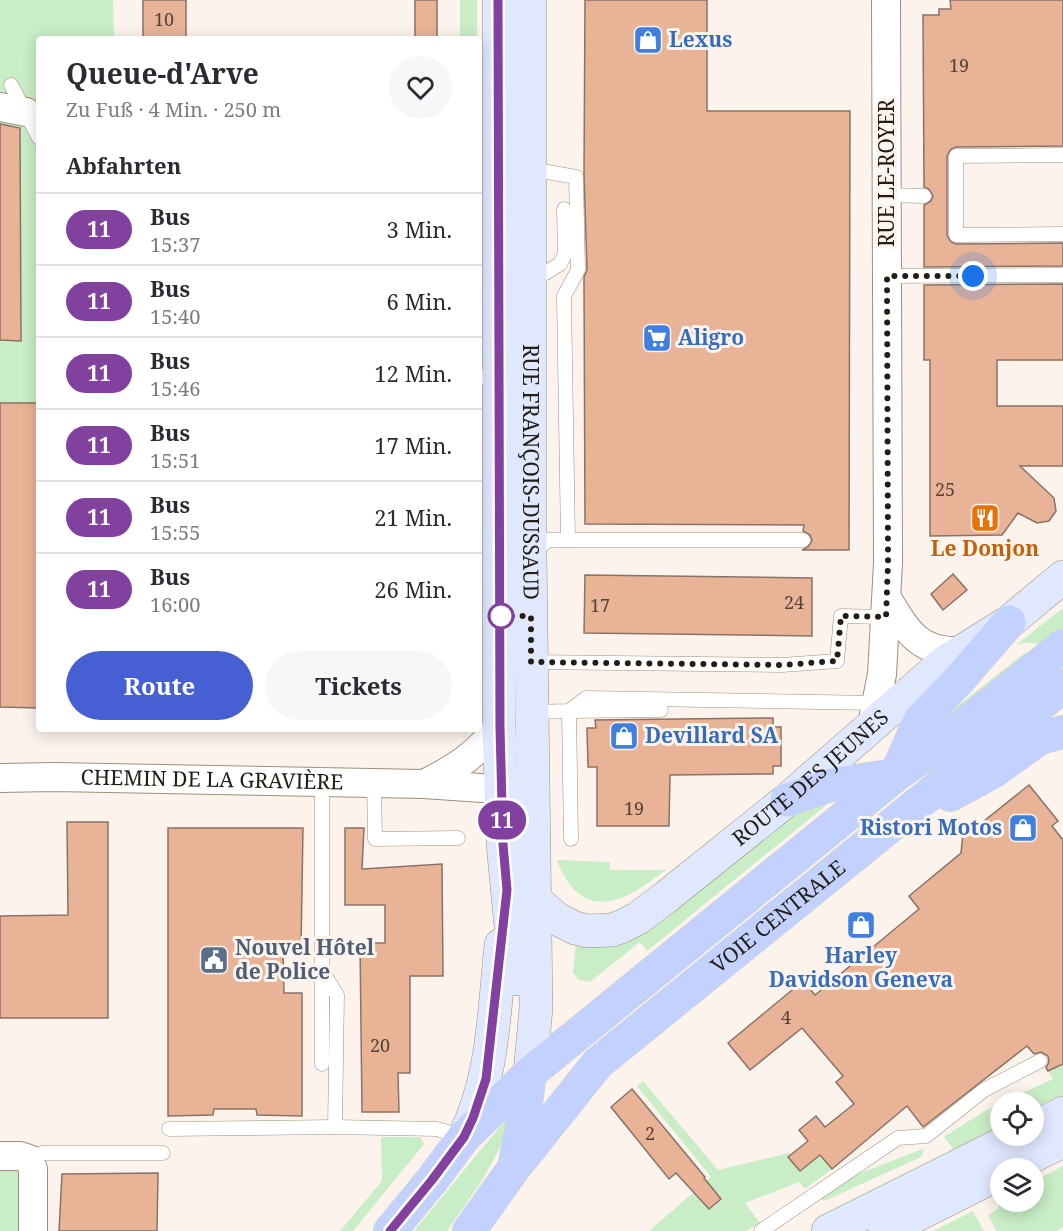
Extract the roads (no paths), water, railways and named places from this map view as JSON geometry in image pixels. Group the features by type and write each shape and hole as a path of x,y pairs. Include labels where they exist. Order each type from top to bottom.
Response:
{"main road":[{"name":"RUE FRANÇOIS-DUSSAUD","path":"498,0 530,169 530,282 515,555 500,727 517,790"},
{"name":"RUE FRANÇOIS-DUSSAUD","path":"530,0 508,57 489,377 531,662 532,712 517,790 503,844 529,900 520,1025 535,1062"},
{"name":"ROUTE DES JEUNES","path":"529,900 565,924 586,931 612,930 623,926 666,897 787,800 874,714 945,662 1008,622 1063,577"},
{"path":"787,800 831,785 896,775 920,720 958,681 1008,622"},
{"name":"VOIE CENTRALE","path":"535,1062 896,775 1020,682 1063,646"},
{"path":"1020,682 1060,694"},
{"name":"VOIE CENTRALE","path":"514,1168 598,1064 884,830 1060,694"},
{"path":"884,830 994,771 1040,738 1063,732"},
{"name":"RUE FRANÇOIS-DUSSAUD","path":"464,1137 476,1109 529,900"},
{"path":"535,1062 558,1068 598,1064"},
{"path":"390,1231 464,1137 535,1062"},
{"path":"470,1231 514,1168 535,1062"},
{"path":"1044,1123 1063,1113"},
{"path":"1029,1158 1063,1141"},
{"path":"828,1231 998,1146"},
{"path":"885,1231 990,1178"}],"street":[{"name":"RUE LE-ROYER","path":"874,714 882,674 887,608 886,0"},
{"path":"887,608 923,644 941,650 962,651"},
{"name":"CHEMIN DE LA GRAVIÈRE","path":"424,784 463,764 500,727"},
{"name":"CHEMIN DE LA GRAVIÈRE","path":"0,778 424,784 517,790"},
{"path":"0,1156 20,1156 28,1159 33,1168 33,1231"}],"lane":[{"path":"12,101 36,134"},
{"path":"1063,155 956,156 956,166 957,235 1063,234"},
{"path":"530,169 576,177 578,270 564,296 568,540"},
{"path":"887,195 924,196"},
{"path":"530,282 560,264 565,254 564,209"},
{"path":"887,276 1063,275"},
{"path":"515,555 548,540 802,540"},
{"path":"531,662 782,665 837,661 841,616 887,608"},
{"path":"569,711 586,698 874,714"},
{"path":"532,712 661,710"},
{"path":"569,711 571,840"},
{"path":"322,782 322,1064"},
{"path":"374,783 375,839 458,838"},
{"path":"322,971 337,995 335,1127"},
{"path":"761,1231 898,1138 926,1136 984,1090 1040,1061"},
{"path":"169,1129 335,1127 437,1129 464,1137"},
{"path":"857,1231 1063,1127"},
{"path":"28,1159 42,1153 163,1153"}],"place":[{"name":"Lexus","path":"648,40"},
{"name":"Aligro","path":"657,338"},
{"name":"Le Donjon","path":"985,518"},
{"name":"Devillard SA","path":"624,736"},
{"name":"Ristori Motos","path":"1023,828"},
{"name":"Harley Davidson Geneva","path":"861,925"},
{"name":"Nouvel Hôtel de Police","path":"214,960"}]}
